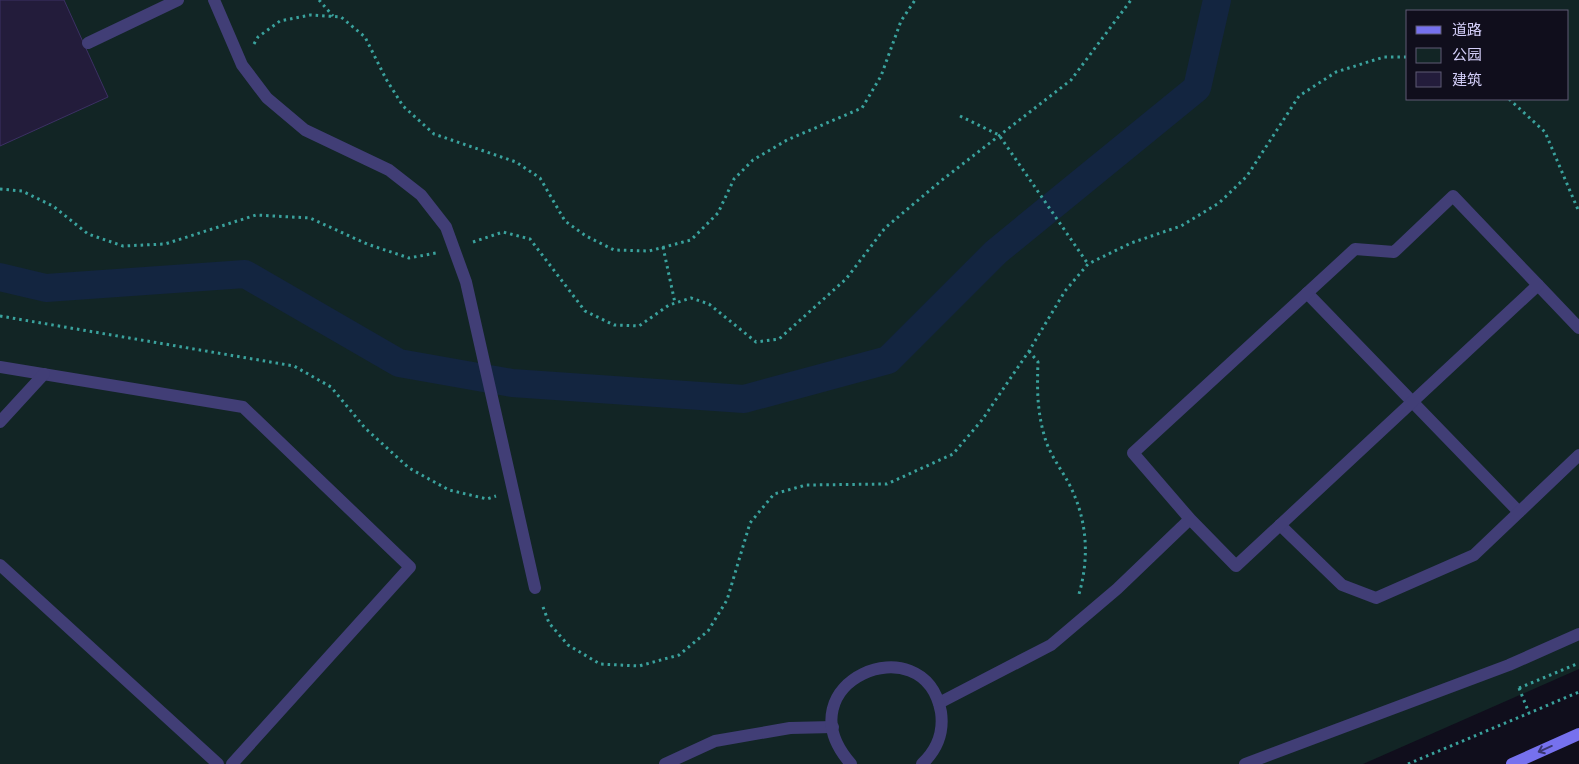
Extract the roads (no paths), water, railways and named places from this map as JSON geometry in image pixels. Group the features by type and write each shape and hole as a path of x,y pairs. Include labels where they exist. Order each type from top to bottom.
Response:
{"main road":[{"path":"1512,764 1579,734"}],"lane":[{"path":"88,43 178,0"},
{"path":"214,0 242,65 267,98 305,130 389,170 421,195 446,228 466,282 535,588"},
{"path":"1538,285 1236,566 1190,519 1133,453 1355,249 1394,252 1453,196 1538,285 1579,328"},
{"path":"1307,293 1519,512"},
{"path":"0,367 243,407 410,567 232,764"},
{"path":"0,422 44,374"},
{"path":"1280,525 1342,586 1376,598 1474,555 1579,455"},
{"path":"939,703 1051,645 1117,589 1190,519"},
{"path":"0,565 218,764"},
{"path":"1245,764 1510,665 1579,634"},
{"path":"851,764 841,752 833,735 832,716 837,698 847,683 862,672 880,667 898,668 916,674 930,687 939,703 942,721 940,739 932,755 922,764"},
{"path":"665,764 715,741 790,728 833,727"}],"waterway":[{"path":"0,277 46,288 245,274 399,363 512,383 744,399 888,360 996,252 1197,88 1217,0"}]}
